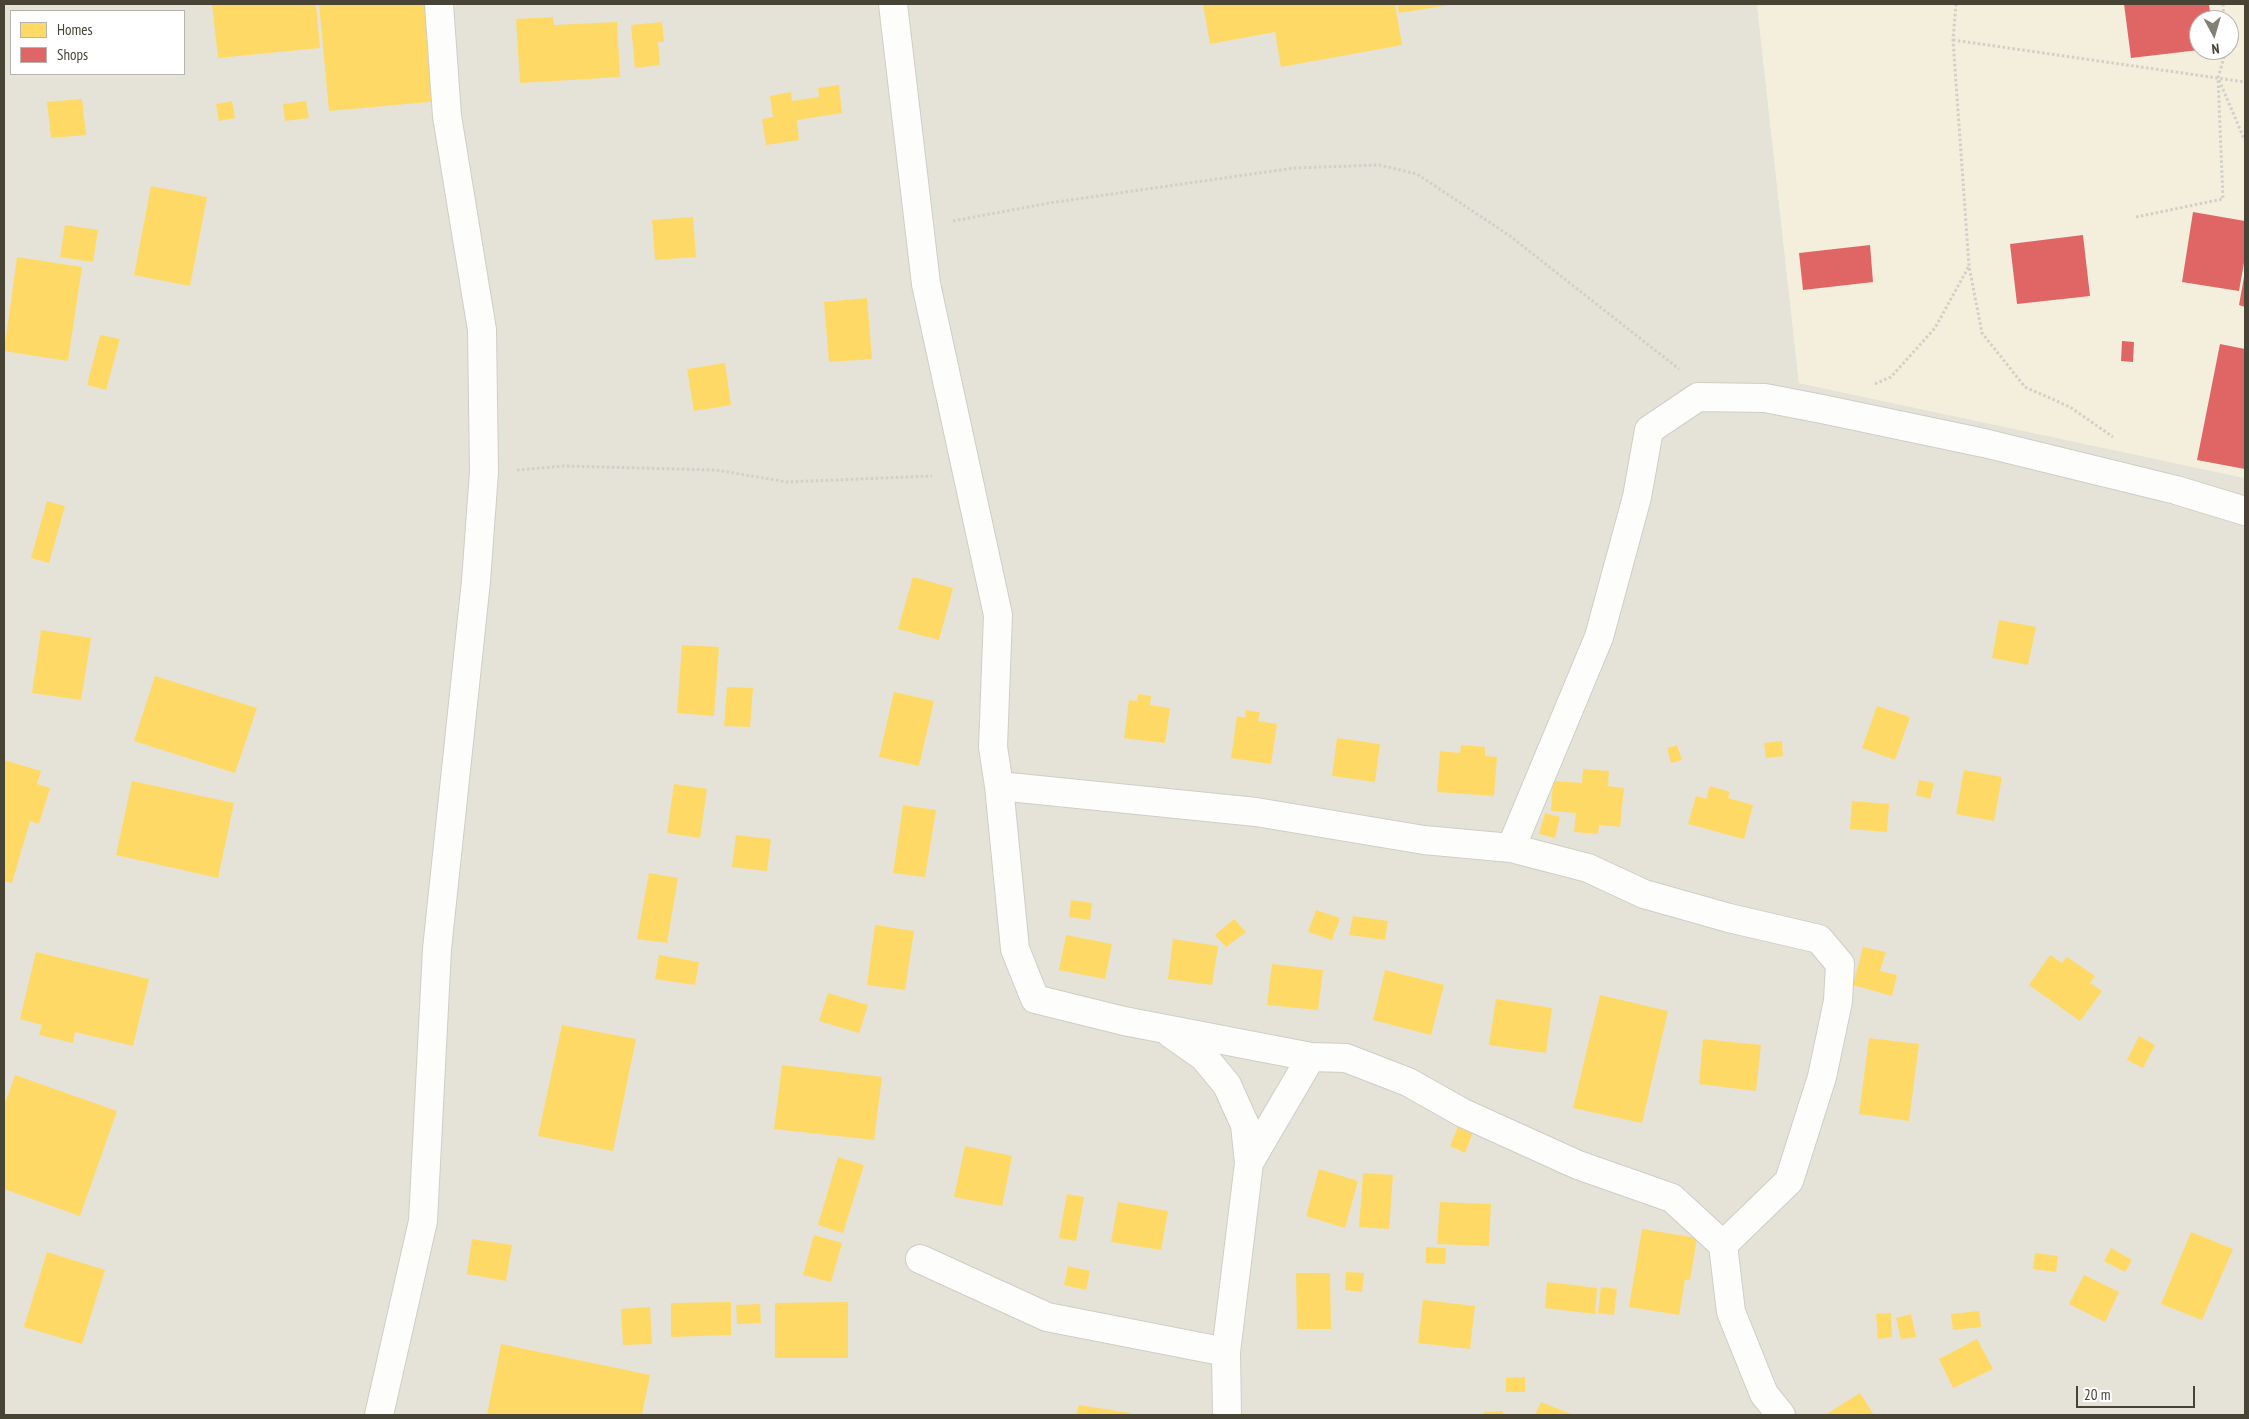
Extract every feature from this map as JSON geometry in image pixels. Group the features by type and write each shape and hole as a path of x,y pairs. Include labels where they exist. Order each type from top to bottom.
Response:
{"street":[{"path":"379,1415 422,1221 437,948 476,580 484,472 482,330 447,116 439,4"},
{"path":"893,4 926,284 998,615 993,747 999,786 1015,949 1035,999 1164,1029 1311,1057 1346,1058 1408,1082 1463,1114 1578,1165 1672,1198 1723,1245 1731,1312 1764,1394 1781,1415"},
{"path":"1511,848 1599,637 1637,497 1649,430 1698,397 1765,398 1984,443 2176,490 2245,511"},
{"path":"999,786 1256,812 1424,840 1511,848 1588,868 1644,894 1729,918 1819,939 1840,964 1838,1001 1822,1077 1789,1181 1723,1245"},
{"path":"1164,1029 1204,1058 1227,1085 1244,1125 1249,1163 1226,1352 1227,1415"},
{"path":"1249,1163 1311,1057"},
{"path":"920,1259 1047,1317 1226,1352"}],"path":[{"path":"1956,4 1954,40 1969,266 1982,333 2026,387 2070,407 2115,439"},
{"path":"1954,40 2245,82"},
{"path":"2136,216 2223,199 2218,78 2223,60"},
{"path":"2218,78 2245,142"},
{"path":"920,227 1049,203 1294,168 1379,165 1417,174 1510,236 1660,356 1718,398"},
{"path":"1873,385 1890,377 1934,328 1969,266"},
{"path":"484,472 564,466 716,470 787,482 968,474"}],"shaded area":[{"path":"4,4 1757,4 1799,383 2245,478 2245,1415 4,1415"},
{"path":"1757,4 2245,4 2245,478 1799,383"}],"building: Homes":[{"path":"212,4 316,4 320,48 218,58"},
{"path":"319,4 431,4 440,101 329,111"},
{"path":"1203,4 1395,4 1402,45 1281,67 1275,32 1210,44"},
{"path":"1397,4 1450,4 1450,5 1399,13"},
{"path":"553,17 554,25 617,22 620,77 520,83 516,19"},
{"path":"662,22 664,42 658,42 660,65 635,68 631,25"},
{"path":"839,85 842,113 797,120 799,140 766,145 762,119 773,117 770,96 791,92 792,101 819,97 818,88"},
{"path":"82,99 86,135 51,138 47,102"},
{"path":"232,101 235,118 219,121 216,104"},
{"path":"306,101 309,118 285,121 283,104"},
{"path":"151,186 207,197 190,286 134,275"},
{"path":"693,217 696,257 655,260 652,220"},
{"path":"65,225 98,230 93,262 60,257"},
{"path":"17,257 82,267 68,361 4,351"},
{"path":"867,298 872,359 829,362 824,302"},
{"path":"100,335 120,339 106,390 87,385"},
{"path":"725,363 731,405 694,411 687,369"},
{"path":"47,501 65,506 49,563 31,558"},
{"path":"913,577 953,588 939,640 898,629"},
{"path":"1999,620 2036,627 2028,665 1992,658"},
{"path":"41,630 91,638 81,700 32,693"},
{"path":"682,645 719,647 714,716 677,713"},
{"path":"155,676 257,708 235,773 134,741"},
{"path":"727,687 753,688 750,727 724,726"},
{"path":"894,692 934,701 919,766 879,757"},
{"path":"1138,694 1151,696 1150,705 1170,708 1165,743 1124,738 1129,700 1137,701"},
{"path":"1877,706 1910,717 1895,760 1862,748"},
{"path":"1246,710 1260,712 1258,721 1277,724 1271,764 1231,758 1237,716 1245,718"},
{"path":"1337,738 1380,744 1375,782 1332,776"},
{"path":"1782,741 1783,756 1766,758 1764,743"},
{"path":"1461,745 1485,747 1485,756 1497,757 1494,796 1437,792 1440,751 1460,753"},
{"path":"1677,745 1682,760 1671,763 1667,748"},
{"path":"4,760 41,771 37,784 50,788 39,824 30,821 12,883 4,881"},
{"path":"1583,769 1609,771 1608,786 1624,788 1620,827 1599,825 1598,834 1574,832 1576,813 1551,811 1553,781 1582,783"},
{"path":"1964,770 2002,777 1994,821 1956,814"},
{"path":"1919,780 1934,783 1930,799 1916,795"},
{"path":"132,781 234,803 218,878 116,855"},
{"path":"674,784 707,789 700,838 667,833"},
{"path":"1710,786 1730,792 1728,798 1753,805 1744,839 1688,824 1696,796 1706,799"},
{"path":"1852,801 1889,804 1887,832 1850,829"},
{"path":"903,805 936,810 925,877 893,873"},
{"path":"1545,813 1560,817 1555,838 1539,834"},
{"path":"736,835 771,839 767,871 732,867"},
{"path":"649,873 678,878 667,943 637,939"},
{"path":"1071,900 1092,903 1090,920 1069,917"},
{"path":"1316,910 1340,918 1332,940 1308,932"},
{"path":"1353,916 1388,921 1385,940 1349,935"},
{"path":"1234,919 1246,932 1226,947 1215,935"},
{"path":"875,925 914,931 905,990 867,985"},
{"path":"1066,935 1112,944 1105,979 1059,970"},
{"path":"1173,939 1218,946 1212,985 1168,979"},
{"path":"1863,947 1886,952 1880,971 1897,975 1892,996 1853,985"},
{"path":"36,952 149,979 133,1046 75,1032 73,1043 39,1035 42,1025 20,1019"},
{"path":"659,955 699,962 695,985 655,979"},
{"path":"2050,955 2062,963 2067,957 2095,976 2090,983 2102,991 2080,1021 2029,985"},
{"path":"1272,964 1323,970 1318,1010 1267,1005"},
{"path":"1385,970 1444,985 1431,1035 1373,1020"},
{"path":"828,993 868,1005 859,1033 819,1021"},
{"path":"1600,995 1668,1011 1642,1123 1573,1108"},
{"path":"1496,999 1552,1008 1546,1053 1489,1045"},
{"path":"562,1025 636,1039 613,1151 538,1136"},
{"path":"2139,1036 2155,1045 2143,1068 2127,1060"},
{"path":"1869,1038 1919,1044 1909,1121 1859,1114"},
{"path":"1703,1039 1761,1045 1756,1091 1699,1084"},
{"path":"782,1065 882,1077 874,1140 774,1129"},
{"path":"15,1075 117,1111 80,1216 4,1189 4,1106"},
{"path":"1458,1127 1473,1132 1465,1153 1450,1146"},
{"path":"965,1146 1012,1156 1002,1206 954,1197"},
{"path":"838,1157 864,1165 843,1233 818,1225"},
{"path":"1319,1169 1358,1181 1345,1228 1306,1216"},
{"path":"1363,1173 1393,1175 1389,1229 1359,1227"},
{"path":"1067,1194 1084,1197 1076,1241 1059,1238"},
{"path":"1118,1202 1168,1211 1161,1250 1111,1242"},
{"path":"1440,1202 1491,1204 1489,1246 1437,1244"},
{"path":"1642,1229 1697,1238 1690,1280 1685,1280 1679,1315 1629,1307"},
{"path":"2191,1232 2233,1249 2202,1320 2161,1304"},
{"path":"814,1235 842,1243 831,1282 803,1275"},
{"path":"472,1239 512,1245 506,1281 467,1274"},
{"path":"1426,1247 1446,1248 1445,1264 1426,1263"},
{"path":"2111,1248 2132,1260 2125,1272 2104,1261"},
{"path":"47,1252 105,1270 82,1344 24,1327"},
{"path":"2035,1253 2058,1256 2056,1272 2033,1269"},
{"path":"1068,1266 1090,1271 1086,1290 1064,1285"},
{"path":"1346,1272 1364,1273 1362,1292 1345,1290"},
{"path":"1296,1273 1330,1273 1331,1329 1297,1329"},
{"path":"2084,1275 2119,1292 2105,1322 2069,1304"},
{"path":"1547,1282 1597,1288 1595,1314 1545,1308"},
{"path":"1601,1287 1617,1289 1614,1315 1598,1313"},
{"path":"1423,1300 1475,1306 1470,1349 1418,1343"},
{"path":"731,1302 731,1335 671,1337 671,1303"},
{"path":"848,1302 848,1358 775,1358 775,1303"},
{"path":"760,1304 761,1323 737,1324 736,1305"},
{"path":"650,1307 652,1344 623,1345 621,1309"},
{"path":"1979,1311 1981,1327 1953,1330 1951,1314"},
{"path":"1891,1313 1892,1337 1878,1339 1876,1314"},
{"path":"1911,1314 1916,1337 1901,1339 1896,1318"},
{"path":"1977,1339 1993,1369 1953,1388 1939,1359"},
{"path":"501,1344 650,1375 642,1415 487,1415"},
{"path":"1525,1377 1525,1392 1506,1392 1506,1378"},
{"path":"1860,1393 1874,1415 1825,1415"},
{"path":"1541,1402 1574,1415 1535,1415"},
{"path":"1079,1405 1131,1413 1130,1415 1076,1415"},
{"path":"1503,1411 1503,1415 1484,1415 1484,1412"}],"building: Shops":[{"path":"2124,4 2209,4 2210,10 2189,10 2189,51 2131,58"},
{"path":"2193,212 2245,221 2245,257 2239,291 2182,282"},
{"path":"2083,235 2090,296 2017,304 2010,244"},
{"path":"1870,245 1873,282 1803,290 1799,253"},
{"path":"2245,277 2245,307 2239,305"},
{"path":"2122,341 2134,342 2133,362 2121,361"},
{"path":"2220,344 2245,349 2245,469 2197,460"}]}
